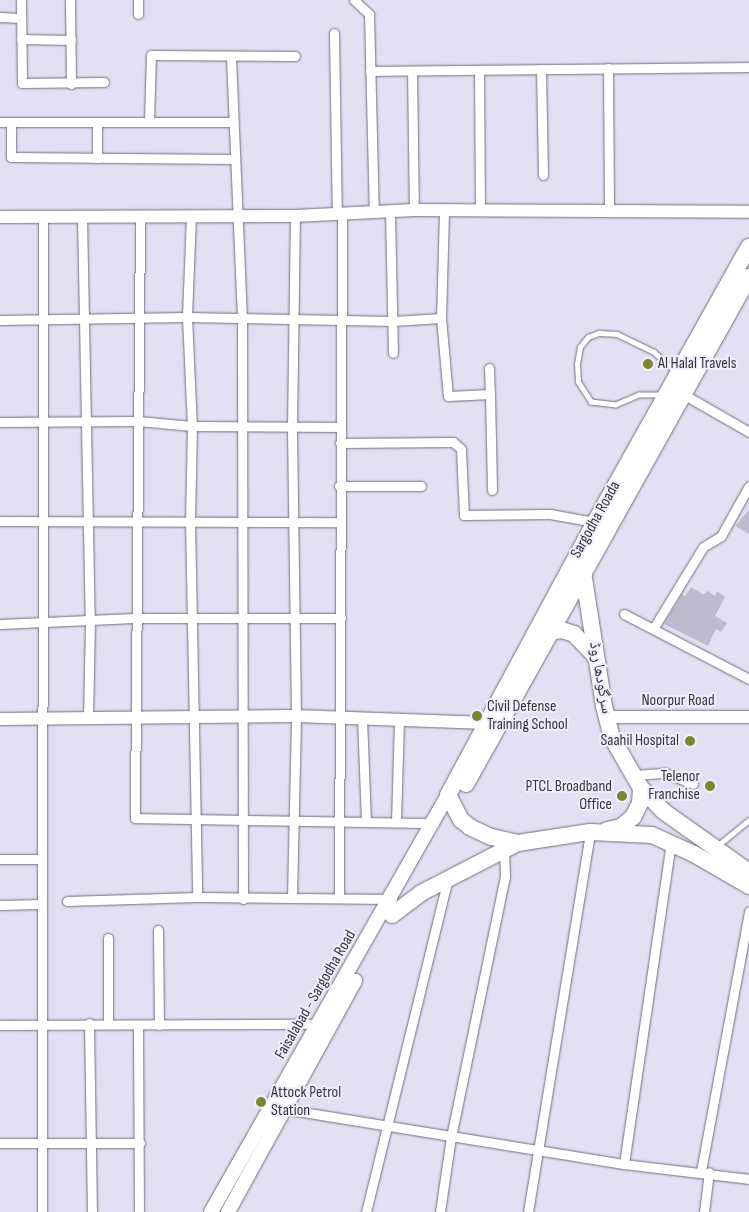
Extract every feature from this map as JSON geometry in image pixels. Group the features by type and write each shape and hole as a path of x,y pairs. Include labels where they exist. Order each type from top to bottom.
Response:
{"highway":[{"name":"Sargodha Roada","path":"450,801 553,630 683,383 749,247"},
{"name":"Sargodha Roada","path":"450,801 486,723 665,396 683,383 749,277"},
{"name":"سرگودھا روڈ","path":"583,572 595,656 612,738 637,782 663,811 703,847"},
{"path":"533,636 553,630 574,634 595,656"},
{"path":"392,907 511,846 621,826 633,817 640,803 637,782"},
{"path":"450,801 470,827 511,846"},
{"path":"598,831 652,835 670,843 703,847 749,872"},
{"path":"703,847 749,886"}],"main road":[{"name":"Faisalabad - Sargodha Road","path":"211,1212 319,1024 392,907 434,823 450,801"},
{"name":"Faisalabad - Sargodha Road","path":"228,1212 450,801"}],"street":[{"path":"21,0 22,83 71,84 104,82"},
{"path":"70,0 71,84"},
{"path":"138,0 138,14"},
{"path":"354,0 368,14 374,213"},
{"path":"0,17 20,18"},
{"path":"334,33 342,318 339,486 342,719 339,898"},
{"path":"21,39 71,40"},
{"path":"149,122 151,55 295,56"},
{"path":"231,57 232,122 242,319 243,899"},
{"path":"370,71 749,67"},
{"path":"608,68 609,210"},
{"path":"541,69 543,175"},
{"path":"479,70 480,212"},
{"path":"412,71 414,210"},
{"path":"0,122 232,122"},
{"path":"11,122 11,157 234,159"},
{"path":"97,122 97,158"},
{"path":"0,218 140,215 295,216 414,210 444,212 609,210 749,212"},
{"path":"390,212 393,353"},
{"path":"444,212 441,318 448,396 490,394"},
{"path":"140,215 137,519 134,618 135,818 434,823"},
{"path":"82,216 82,318 87,422 86,519 90,622 88,718"},
{"path":"191,216 188,317 192,426 190,520 193,820 197,897"},
{"path":"292,896 296,716 292,428 295,216"},
{"path":"42,1212 40,904 44,720 42,624 43,218"},
{"path":"0,320 42,321 82,318 188,317 242,319 342,318 393,321 441,318"},
{"path":"489,368 492,490"},
{"path":"683,383 749,432"},
{"path":"0,422 138,421 192,426 340,427"},
{"path":"340,443 457,443 461,449 464,515 550,514 595,522"},
{"path":"339,486 421,486"},
{"path":"652,629 703,547 721,536 749,486"},
{"path":"0,521 137,519 339,522"},
{"path":"624,614 749,679"},
{"path":"0,624 90,622 134,618 341,618"},
{"path":"0,720 88,718 193,719 296,716 342,719 399,718 486,723"},
{"name":"Noorpur Road","path":"607,717 749,717"},
{"path":"362,718 366,822"},
{"path":"396,822 399,718"},
{"path":"637,782 665,773 693,784"},
{"path":"528,1212 598,831"},
{"path":"624,1164 670,843"},
{"path":"440,1212 451,1137 511,846"},
{"path":"0,859 41,859"},
{"path":"366,1212 448,878"},
{"path":"67,901 197,897 243,899 292,896 339,898 392,907"},
{"path":"0,904 40,904"},
{"path":"704,1212 705,1171 749,911"},
{"path":"158,930 159,1024"},
{"path":"108,938 108,1023"},
{"path":"89,1023 92,1212"},
{"path":"0,1025 42,1026 89,1023 138,1025 319,1024"},
{"path":"138,1025 139,1212"},
{"path":"284,1109 624,1164 705,1171 749,1179"},
{"path":"0,1143 41,1141 140,1143"}],"lane":[{"path":"665,396 652,393 639,395 616,405 591,402 578,382 577,364 580,347 588,337 599,333 617,334 654,352 683,383"},
{"path":"703,847 749,820"}],"building":[{"path":"749,510 749,534 735,526"},
{"path":"691,587 704,595 707,591 715,596 717,591 725,597 715,616 727,623 721,632 716,629 708,646 664,624 682,594 685,596"}],"place":[{"name":"Al Halal Travels","path":"648,364"},
{"name":"Civil Defense Training School","path":"477,716"},
{"name":"Saahil Hospital","path":"690,741"},
{"name":"Telenor Franchise","path":"710,786"},
{"name":"PTCL Broadband Office","path":"622,796"},
{"name":"Attock Petrol Station","path":"261,1102"}]}
